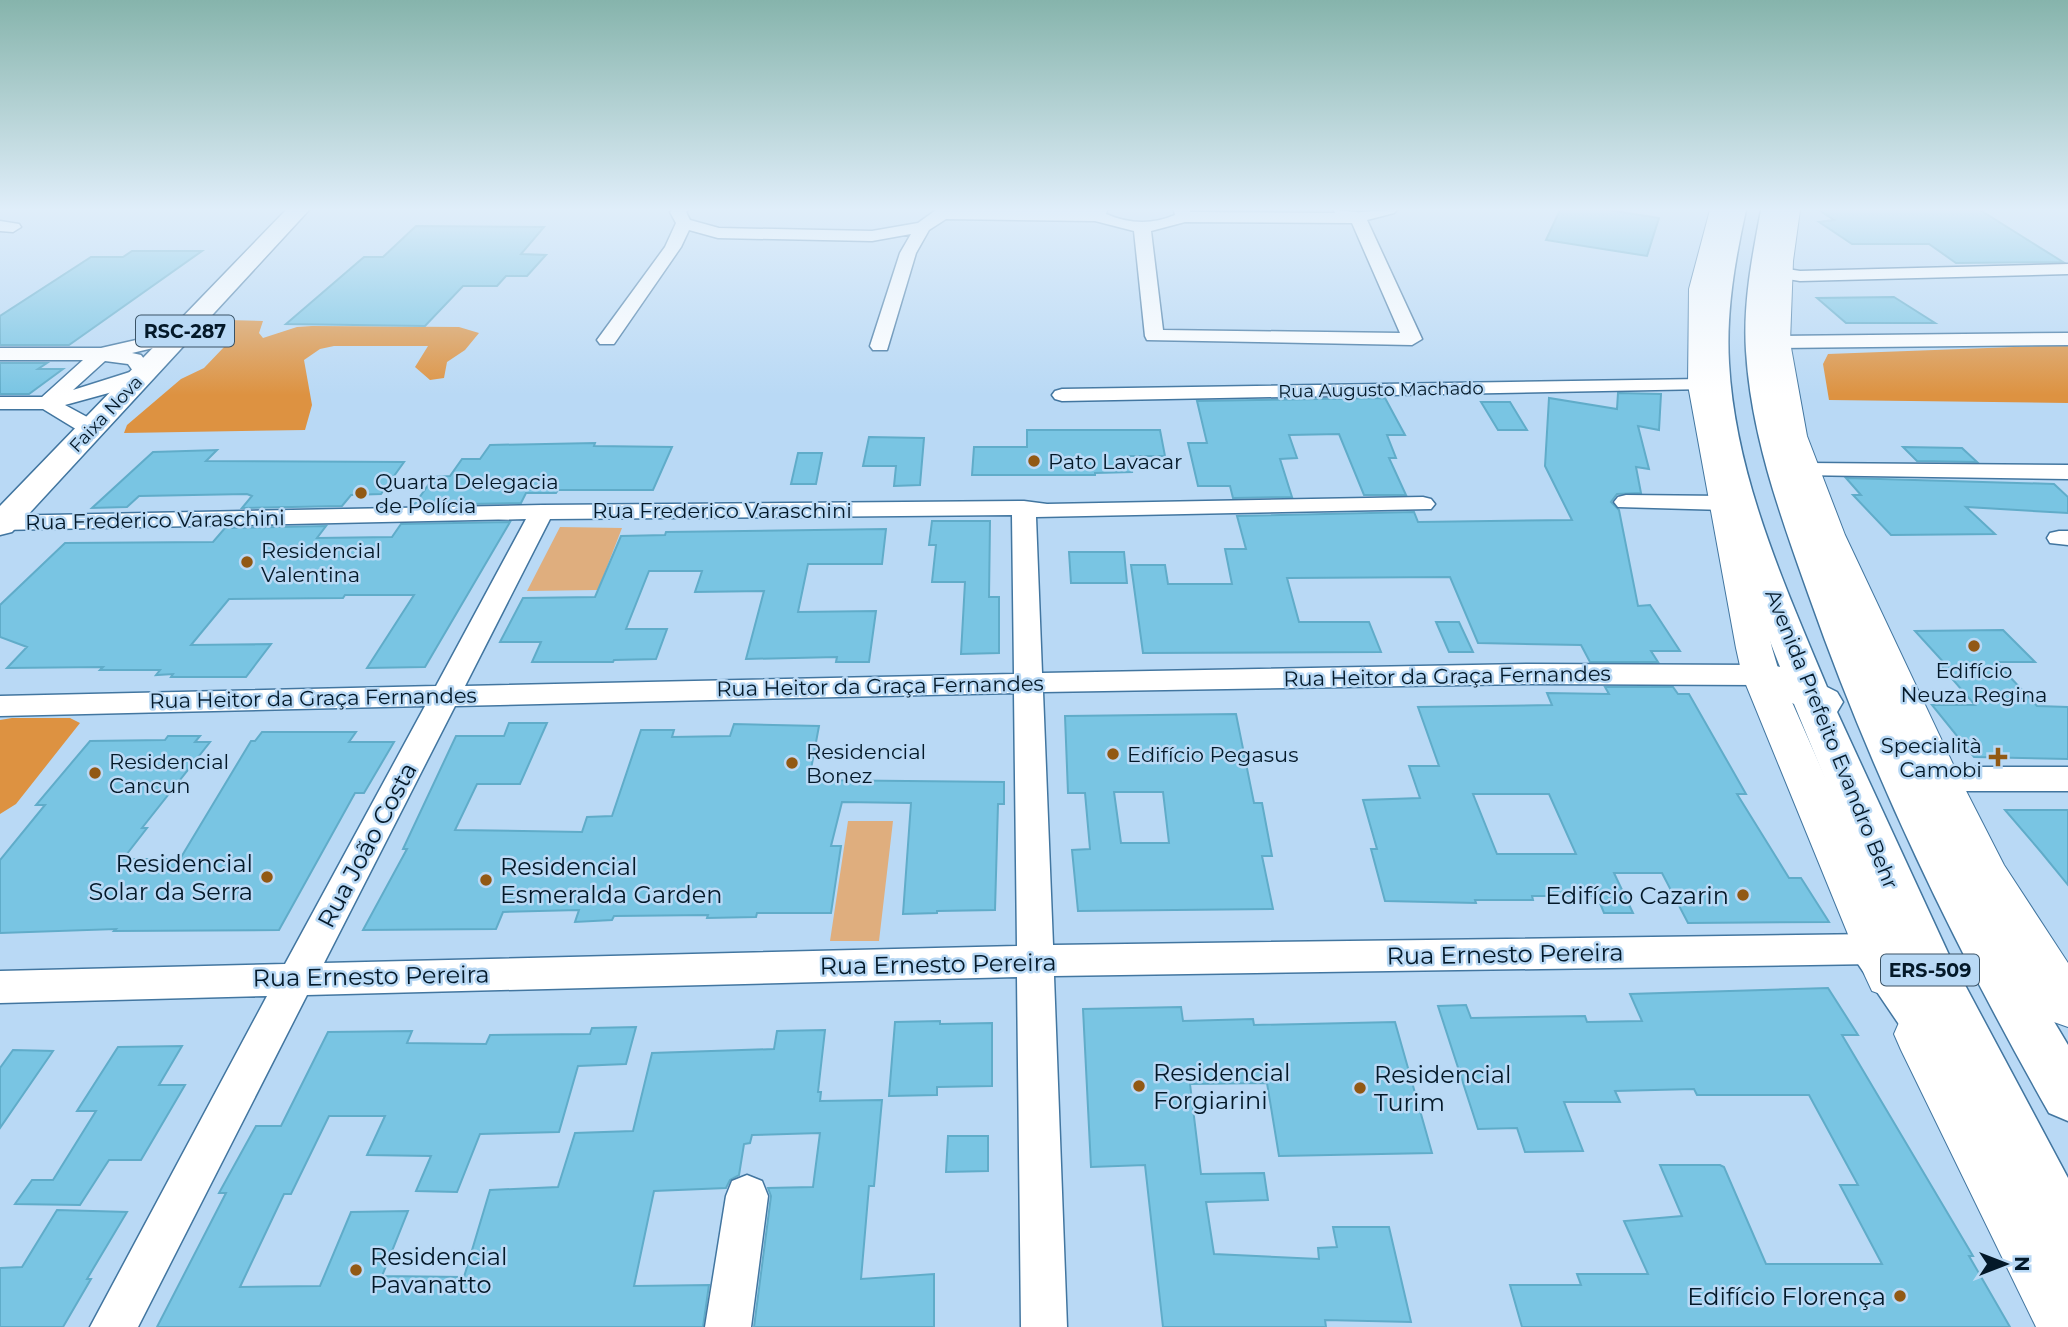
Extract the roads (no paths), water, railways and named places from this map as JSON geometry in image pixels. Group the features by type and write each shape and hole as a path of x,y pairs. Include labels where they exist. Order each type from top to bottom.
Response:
{"highway":[{"name":"Faixa Nova","path":"1,524 240,272"},
{"name":"Avenida Prefeito Evandro Behr","path":"1723,272 1717,305 1714,347 1717,387 1727,444 1748,525 1810,694 1861,820 1916,941 2027,1162 2068,1237"},
{"name":"ERS-509","path":"1765,272 1771,338 1769,414 1803,532 1851,662 1928,837 1996,971 2068,1095"},
{"path":"1717,305 1737,324 1771,338"},
{"name":"ERS-509","path":"1727,444 1727,513"},
{"path":"1761,675 1810,694 1890,751"},
{"name":"ERS-509","path":"1875,949 2027,1162"},
{"name":"ERS-509","path":"1996,971 2068,1055"}],"main road":[{"name":"Avenida Prefeito Evandro Behr","path":"1706,272 1702,289 1701,385 1761,675 1875,949 2068,1327"},
{"name":"ERS-509","path":"1781,273 1771,338 1793,436 1829,536 1988,877 2068,1005"}],"street":[{"path":"607,340 655,272"},
{"path":"880,346 902,272"},
{"path":"1147,272 1154,336 1412,340 1378,272"},
{"path":"1781,273 1800,276 1956,272"},
{"path":"47,402 102,354 180,336"},
{"path":"1771,338 2068,340"},
{"path":"0,354 102,354 134,359 145,373 109,387 47,402 0,403"},
{"name":"Rua Augusto Machado","path":"1062,395 1701,385"},
{"path":"47,402 92,429"},
{"path":"1805,470 2068,472"},
{"path":"1626,502 1727,513"},
{"name":"Rua Frederico Varaschini","path":"1,524 542,512 1024,508 1047,511 1423,504"},
{"path":"1024,508 1044,1327"},
{"name":"Rua João Costa","path":"113,1327 542,512"},
{"name":"Rua Heitor da Graça Fernandes","path":"0,706 1028,683 1543,674 1761,675"},
{"path":"1940,779 2068,779"},
{"name":"Rua Ernesto Pereira","path":"0,987 298,977 1035,961 1875,949"},
{"path":"728,1327 747,1196"}],"place":[{"name":"Pato Lavacar","path":"1034,461"},
{"name":"Quarta Delegacia de Polícia","path":"361,493"},
{"name":"Residencial Valentina","path":"247,562"},
{"name":"Edifício Neuza Regina","path":"1974,646"},
{"name":"Edifício Pegasus","path":"1113,754"},
{"name":"Specialità Camobi","path":"1998,757"},
{"name":"Residencial Bonez","path":"792,763"},
{"name":"Residencial Cancun","path":"95,773"},
{"name":"Residencial Solar da Serra","path":"267,877"},
{"name":"Residencial Esmeralda Garden","path":"486,880"},
{"name":"Edifício Cazarin","path":"1743,895"},
{"name":"Residencial Forgiarini","path":"1139,1086"},
{"name":"Residencial Turim","path":"1360,1088"},
{"name":"Residencial Pavanatto","path":"356,1270"},
{"name":"Edifício Florença","path":"1900,1296"}]}
